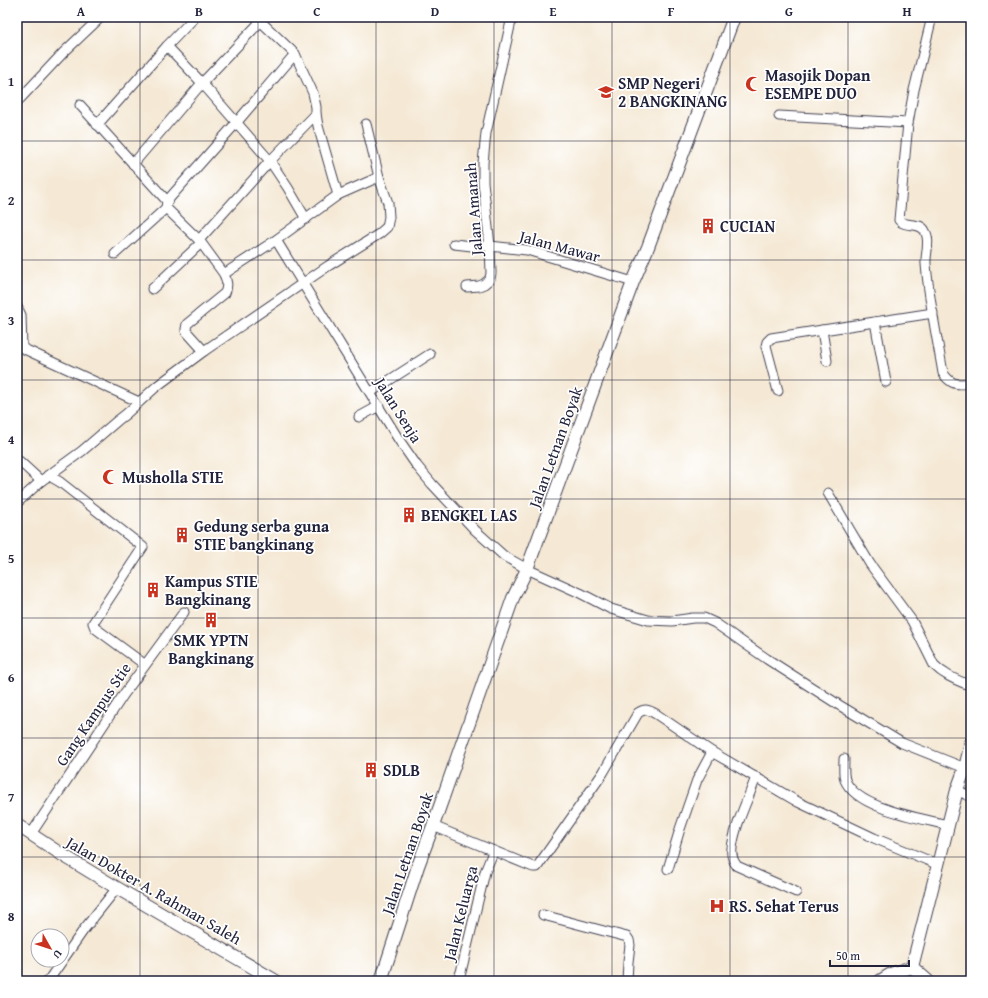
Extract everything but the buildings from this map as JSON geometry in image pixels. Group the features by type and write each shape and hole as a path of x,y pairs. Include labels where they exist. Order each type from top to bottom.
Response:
{"street":[{"path":"17,102 63,53 101,17"},
{"path":"97,125 167,46 195,17"},
{"name":"Jalan Amanah","path":"467,287 479,286 490,279 492,267 483,182 486,133 512,17"},
{"name":"Jalan Letnan Boyak","path":"381,981 418,866 513,598 527,569 633,282 648,248 734,17"},
{"path":"932,17 914,90 908,123 899,220 903,224 920,227 926,231 928,239 926,263 943,373 949,382 955,384 971,383"},
{"path":"132,164 258,19 295,54 313,93 318,126 338,195"},
{"path":"167,46 237,122 270,161 306,219"},
{"path":"115,254 166,204 295,54"},
{"path":"80,105 200,242 224,274 227,281 225,293 188,324 186,328 186,331 204,351"},
{"path":"152,289 200,242 270,161 316,114"},
{"path":"779,116 908,123"},
{"path":"17,503 44,478 82,451 157,386 204,351 328,266 379,234 387,227 389,217 388,203 379,177 366,124"},
{"path":"224,274 276,240 338,195 379,177"},
{"name":"Jalan Senja","path":"276,240 371,392 399,440 432,484 489,543 504,556 527,569 611,609 648,620 672,621 693,618 704,618 710,620 826,697 902,743 965,768"},
{"name":"Jalan Mawar","path":"454,244 527,250 633,282"},
{"path":"17,307 21,315 19,352 139,402"},
{"path":"778,392 766,346 770,338 933,313"},
{"path":"875,322 886,382"},
{"path":"822,330 828,361"},
{"path":"371,392 430,354"},
{"path":"359,417 379,406"},
{"path":"17,459 44,478 60,482 143,547 93,623 95,628 144,664"},
{"path":"828,493 870,564 912,621 934,665 951,678 971,686"},
{"name":"Gang Kampus Stie","path":"31,834 144,664 184,612"},
{"path":"433,826 493,852 533,867 537,867 603,773 638,713 647,709 712,752 798,802 874,838 938,865"},
{"path":"912,967 948,824 971,743"},
{"path":"668,869 697,780 712,752"},
{"path":"844,759 844,775 846,782 863,799 883,808 948,824"},
{"path":"756,777 737,829 732,850 733,860 737,866 796,892"},
{"path":"957,790 971,797"},
{"name":"Jalan Dokter A. Rahman Saleh","path":"17,825 60,854 276,981"},
{"name":"Jalan Keluarga","path":"456,981 461,972 485,872 493,852"},
{"path":"48,981 85,928 117,888"},
{"path":"543,915 627,937 630,945 627,981"},
{"path":"880,981 891,974 912,967"},
{"path":"912,967 928,981"}],"place":[{"name":"Masojik Dopan ESEMPE DUO","path":"753,84"},
{"name":"SMP Negeri 2 BANGKINANG","path":"606,92"},
{"name":"CUCIAN","path":"708,226"},
{"name":"Musholla STIE","path":"110,477"},
{"name":"BENGKEL LAS","path":"409,515"},
{"name":"Gedung serba guna STIE bangkinang","path":"182,535"},
{"name":"Kampus STIE Bangkinang","path":"153,590"},
{"name":"SMK YPTN Bangkinang","path":"211,620"},
{"name":"SDLB","path":"371,770"},
{"name":"RS. Sehat Terus","path":"717,906"}]}
